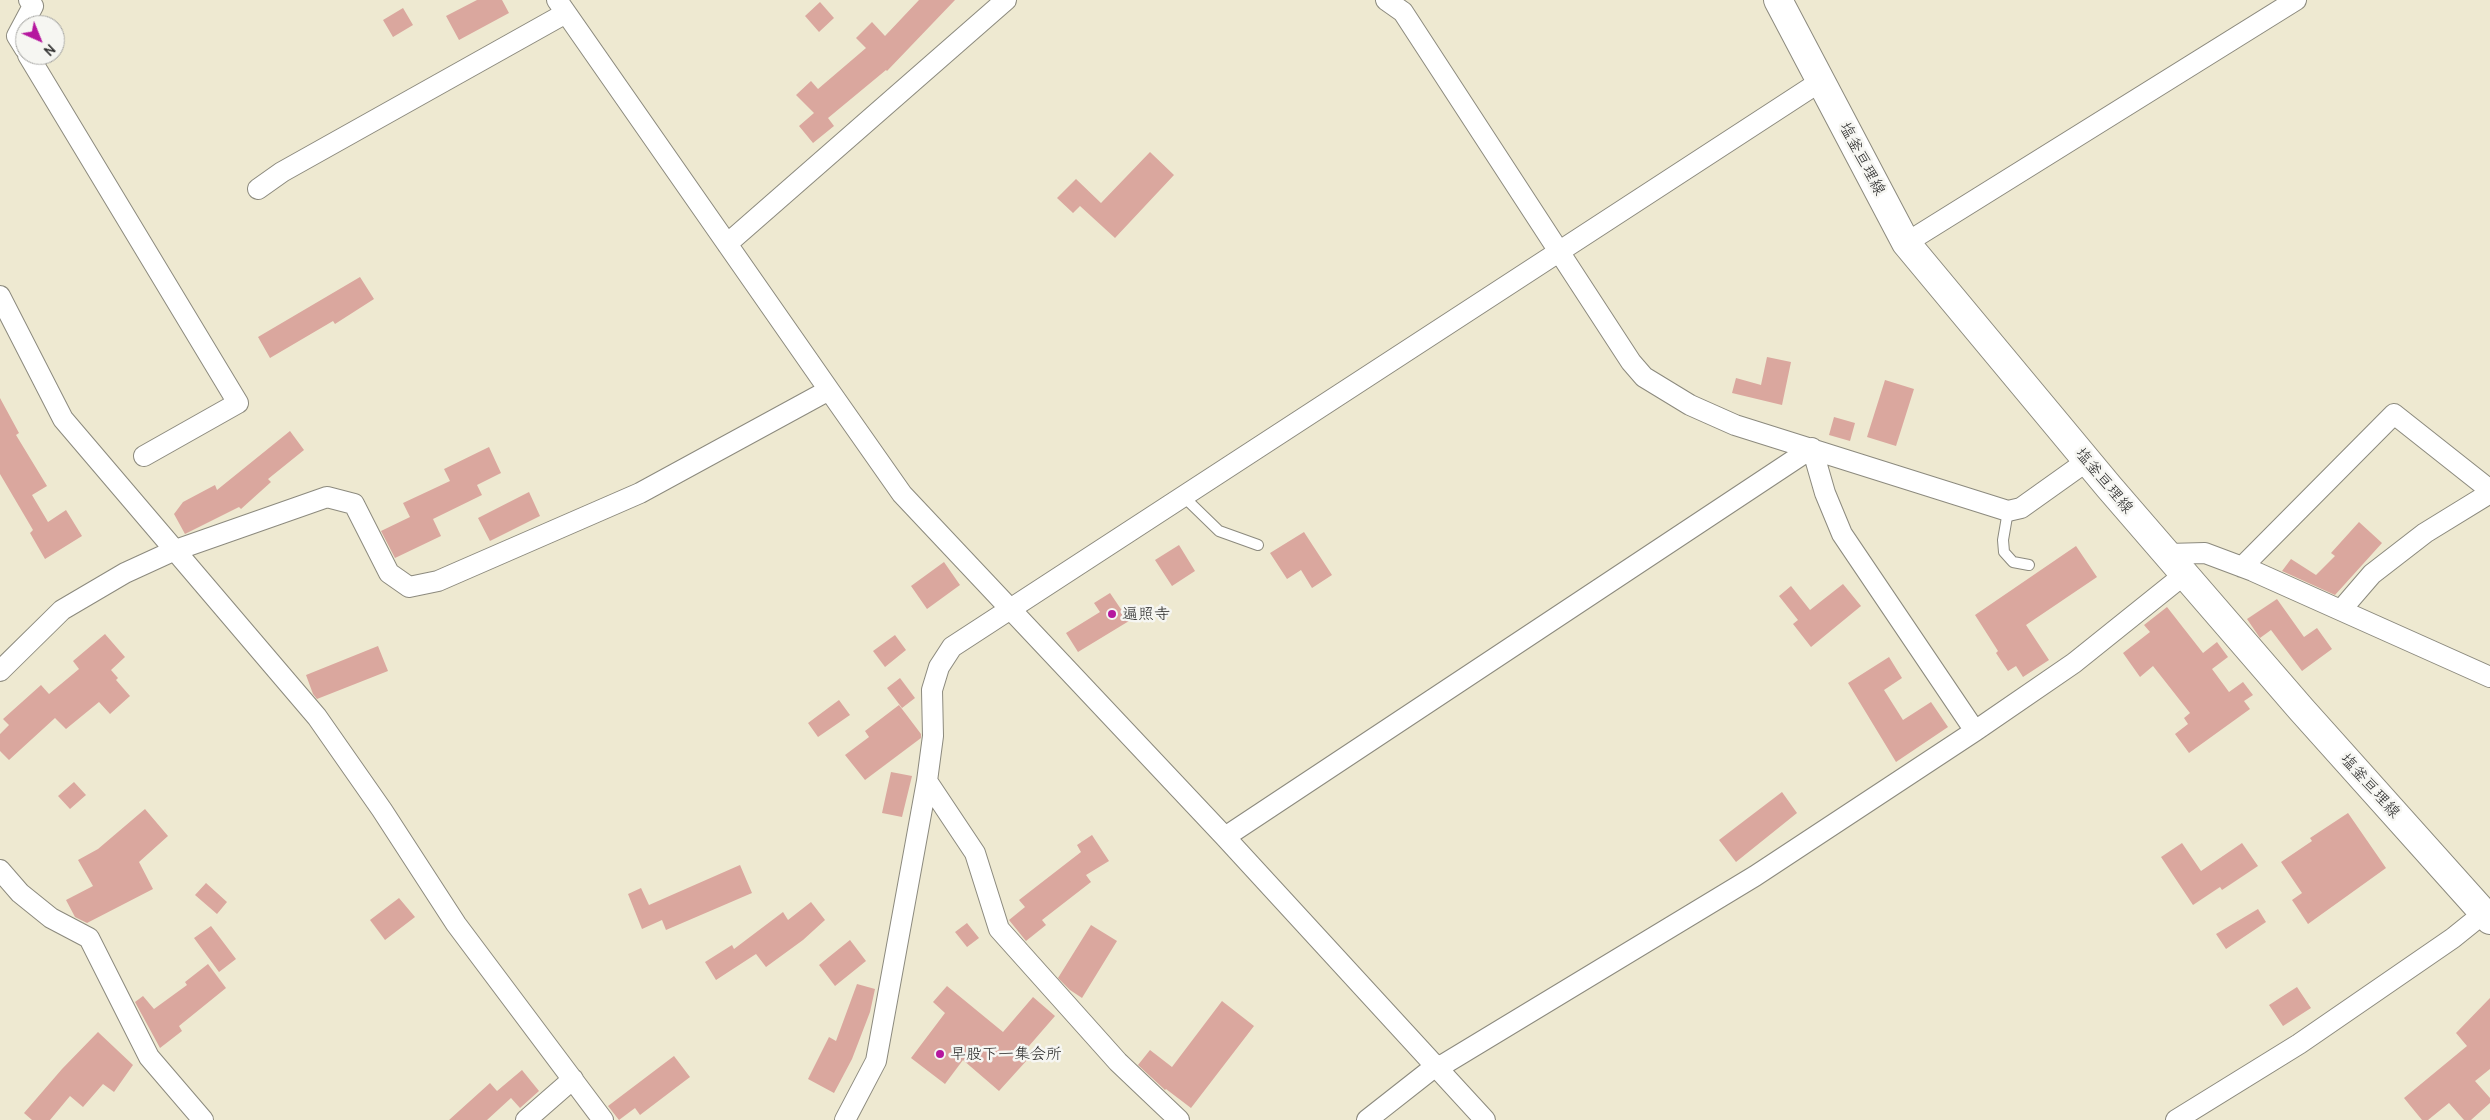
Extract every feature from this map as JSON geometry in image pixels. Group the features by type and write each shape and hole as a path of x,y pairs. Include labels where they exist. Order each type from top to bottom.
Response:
{"main road":[{"name":"塩釜亘理線","path":"1778,0 1906,243 2087,461 2307,716 2487,916"}],"street":[{"path":"28,15 33,6 30,0"},
{"path":"727,244 1006,0"},
{"path":"1386,0 1403,12 1631,362 1644,377 1690,405 1735,424 2008,511 2021,508 2087,461"},
{"path":"1906,243 2296,0"},
{"path":"258,189 282,172 561,7 902,494 1225,837 1486,1120"},
{"path":"34,65 238,403 144,456"},
{"path":"845,1120 876,1061 927,781 933,736 932,690 939,667 952,647 1821,81"},
{"path":"0,296 63,419 173,551 317,717 382,810 456,924 602,1120"},
{"path":"0,671 62,610 125,572 173,551 327,497 354,504 389,573 409,587 438,581 640,494 829,390"},
{"path":"2242,567 2394,414 2490,492 2425,533 2372,574 2341,610"},
{"path":"1812,448 1825,493 1842,534 1975,731"},
{"path":"1225,837 1812,448"},
{"path":"1367,1120 1437,1065 1441,1066 1755,876 1975,731 2074,663 2176,564 2205,553 2341,610 2490,677"},
{"path":"927,781 975,852 999,929 1118,1062 1179,1120"},
{"path":"0,870 20,893 51,918 88,938 149,1057 203,1120"},
{"path":"2176,1120 2299,1044 2487,916"},
{"path":"526,1120 573,1079"}],"lane":[{"path":"1184,497 1219,531 1258,545"},
{"path":"2008,511 2003,540 2004,552 2013,562 2029,565"}],"building":[{"path":"477,0 502,0 509,13 459,40 446,16"},
{"path":"919,0 955,0 887,71 828,118 834,126 813,143 799,126 814,113 796,95 811,81 818,89 866,48 856,38 872,22 885,36"},
{"path":"820,2 834,18 819,32 805,16"},
{"path":"403,8 413,25 393,37 383,20"},
{"path":"1150,152 1174,175 1115,238 1080,206 1073,213 1057,198 1076,179 1101,203"},
{"path":"360,277 374,299 335,324 333,321 270,358 258,337"},
{"path":"1767,357 1791,362 1782,405 1732,393 1736,378 1761,385"},
{"path":"1885,380 1914,389 1896,446 1867,437"},
{"path":"0,398 19,433 16,435 47,486 32,495 48,522 66,510 82,536 45,559 30,533 33,530 0,474"},
{"path":"1834,417 1855,423 1850,441 1829,435"},
{"path":"290,431 304,450 268,479 271,482 241,509 239,507 185,534 174,514 183,502 215,485 217,490"},
{"path":"489,447 501,473 477,485 482,495 433,519 441,536 395,558 381,531 410,517 403,503 450,481 444,469"},
{"path":"529,492 540,516 490,541 478,518"},
{"path":"2359,522 2382,543 2335,595 2282,571 2291,559 2316,575 2335,556 2331,553"},
{"path":"1304,532 1332,575 1312,588 1301,570 1287,579 1270,553"},
{"path":"1179,545 1195,571 1172,586 1155,560"},
{"path":"2076,546 2097,577 2026,625 2049,660 2023,677 2016,666 2008,671 1996,653 1998,651 1975,615"},
{"path":"944,562 960,585 927,609 911,586"},
{"path":"1843,584 1861,606 1811,647 1793,624 1798,620 1779,596 1791,586 1810,610"},
{"path":"1110,593 1129,621 1078,652 1066,633 1100,612 1094,603"},
{"path":"2277,599 2304,637 2317,628 2332,649 2302,671 2271,630 2260,638 2247,619"},
{"path":"2167,607 2203,653 2217,642 2228,657 2212,669 2229,692 2243,682 2253,695 2244,701 2250,709 2189,753 2175,734 2188,724 2184,718 2190,713 2153,666 2140,677 2123,653 2150,632 2144,625"},
{"path":"105,634 125,657 111,670 118,678 116,680 130,696 110,714 99,702 66,729 55,718 9,760 0,751 0,734 9,725 3,719 41,685 49,694 79,669 73,661"},
{"path":"895,635 906,650 885,667 873,651"},
{"path":"378,646 388,671 317,699 313,694 306,675"},
{"path":"1889,657 1902,678 1884,690 1903,720 1931,702 1948,727 1896,762 1848,683"},
{"path":"900,678 915,698 902,708 887,688"},
{"path":"839,700 850,715 818,737 808,723"},
{"path":"899,705 921,734 921,738 865,780 845,755 869,737 865,731"},
{"path":"891,772 912,776 902,817 882,813"},
{"path":"74,782 86,795 70,809 58,796"},
{"path":"1782,792 1797,813 1736,862 1719,840"},
{"path":"145,809 168,836 139,862 153,889 87,923 75,917 66,900 93,886 78,860 98,849"},
{"path":"2348,813 2386,868 2308,924 2292,900 2302,893 2281,862 2312,841 2310,838"},
{"path":"1092,835 1109,861 1086,875 1091,882 1042,920 1046,925 1026,941 1009,920 1025,907 1019,900 1081,852 1077,845"},
{"path":"2182,843 2201,871 2242,843 2258,866 2222,890 2220,887 2193,905 2161,857"},
{"path":"740,865 752,893 666,930 662,920 642,929 628,894 641,888 649,905"},
{"path":"206,883 227,902 217,914 195,895"},
{"path":"399,898 415,917 385,940 370,920"},
{"path":"811,902 825,920 803,940 766,967 756,954 716,980 705,962 732,945 734,949 783,912 788,920"},
{"path":"2258,909 2266,922 2226,949 2216,934"},
{"path":"967,923 979,938 967,947 955,932"},
{"path":"1091,925 1117,941 1082,998 1070,990 1058,978"},
{"path":"211,926 236,959 219,972 194,938"},
{"path":"850,940 866,961 835,986 819,965"},
{"path":"208,964 226,988 179,1026 182,1031 160,1048 135,1002 143,996 154,1009 187,985 185,982"},
{"path":"857,984 875,989 870,1012 852,1059 834,1093 808,1079 829,1037 836,1041"},
{"path":"947,986 1003,1032 1033,997 1055,1016 1022,1054 1028,1059 999,1091 963,1060 945,1084 911,1058 945,1013 933,1002"},
{"path":"2297,987 2311,1008 2283,1026 2269,1005"},
{"path":"2490,998 2490,1069 2475,1081 2490,1098 2490,1103 2471,1120 2464,1120 2449,1103 2428,1120 2422,1120 2404,1098 2467,1046 2456,1033"},
{"path":"1222,1001 1254,1026 1191,1108 1165,1090 1138,1065 1150,1050 1172,1067"},
{"path":"98,1032 133,1065 114,1092 103,1084 83,1107 70,1096 50,1120 32,1120 24,1113 62,1069"},
{"path":"674,1056 690,1077 640,1115 635,1108 619,1120 608,1106"},
{"path":"522,1070 539,1091 520,1108 511,1098 487,1120 449,1120 490,1083 497,1091"}],"place":[{"name":"遍照寺","path":"1112,614"},
{"name":"早股下一集会所","path":"940,1054"}]}
